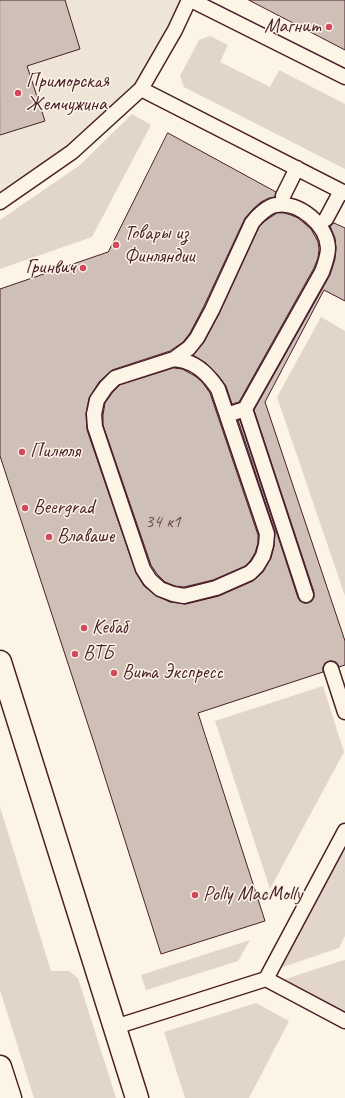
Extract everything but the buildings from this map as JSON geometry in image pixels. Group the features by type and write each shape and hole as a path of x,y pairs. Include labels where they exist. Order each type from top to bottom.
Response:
{"street":[{"path":"0,662 137,1098"},
{"path":"0,1067 10,1098"}],"lane":[{"path":"0,202 72,152 141,89 175,30 190,0 345,77"},
{"path":"141,89 343,192 326,219"},
{"path":"283,196 297,168"},
{"path":"174,359 187,362 198,368 210,377 218,389 267,534 263,556 250,574 216,588 184,596 160,589 150,580 143,569 95,427 94,414 97,400 106,387 115,378 174,359 189,348 197,338 212,310 252,222 256,217 276,205 287,205 299,208 318,223 328,247 322,272 245,410 228,415"},
{"path":"245,410 306,595"},
{"path":"331,670 345,712"},
{"path":"115,1027 266,979 345,831"},
{"path":"266,979 345,1021"}],"shaded area":[{"path":"0,0 189,0 140,88 0,202"},
{"path":"210,36 228,45 220,62 270,87 279,70 345,104 345,169 184,87 180,76 199,40"},
{"path":"132,114 151,125 92,237 0,269 0,220 80,165"},
{"path":"321,317 345,331 345,596 277,397"},
{"path":"323,686 344,752 270,889 215,721"},
{"path":"0,807 51,971 69,971 78,978 116,1098 34,1098 0,990"},
{"path":"345,842 345,936 339,948 277,969"},
{"path":"250,940 238,961 146,990 141,975"},
{"path":"344,960 345,1016 279,981"},
{"path":"256,1003 289,1021 249,1098 185,1098 164,1032"}],"place":[{"name":"Магнит","path":"329,27"},
{"name":"Приморская Жемчужина","path":"18,93"},
{"name":"Товары из Финляндии","path":"116,245"},
{"name":"Гринвич","path":"83,268"},
{"name":"Пилюля","path":"22,452"},
{"name":"Beergrad","path":"25,508"},
{"name":"Влаваше","path":"49,537"},
{"name":"Кебаб","path":"84,628"},
{"name":"ВТБ","path":"75,654"},
{"name":"Вита Экспресс","path":"114,673"},
{"name":"Polly MacMolly","path":"195,895"}]}
